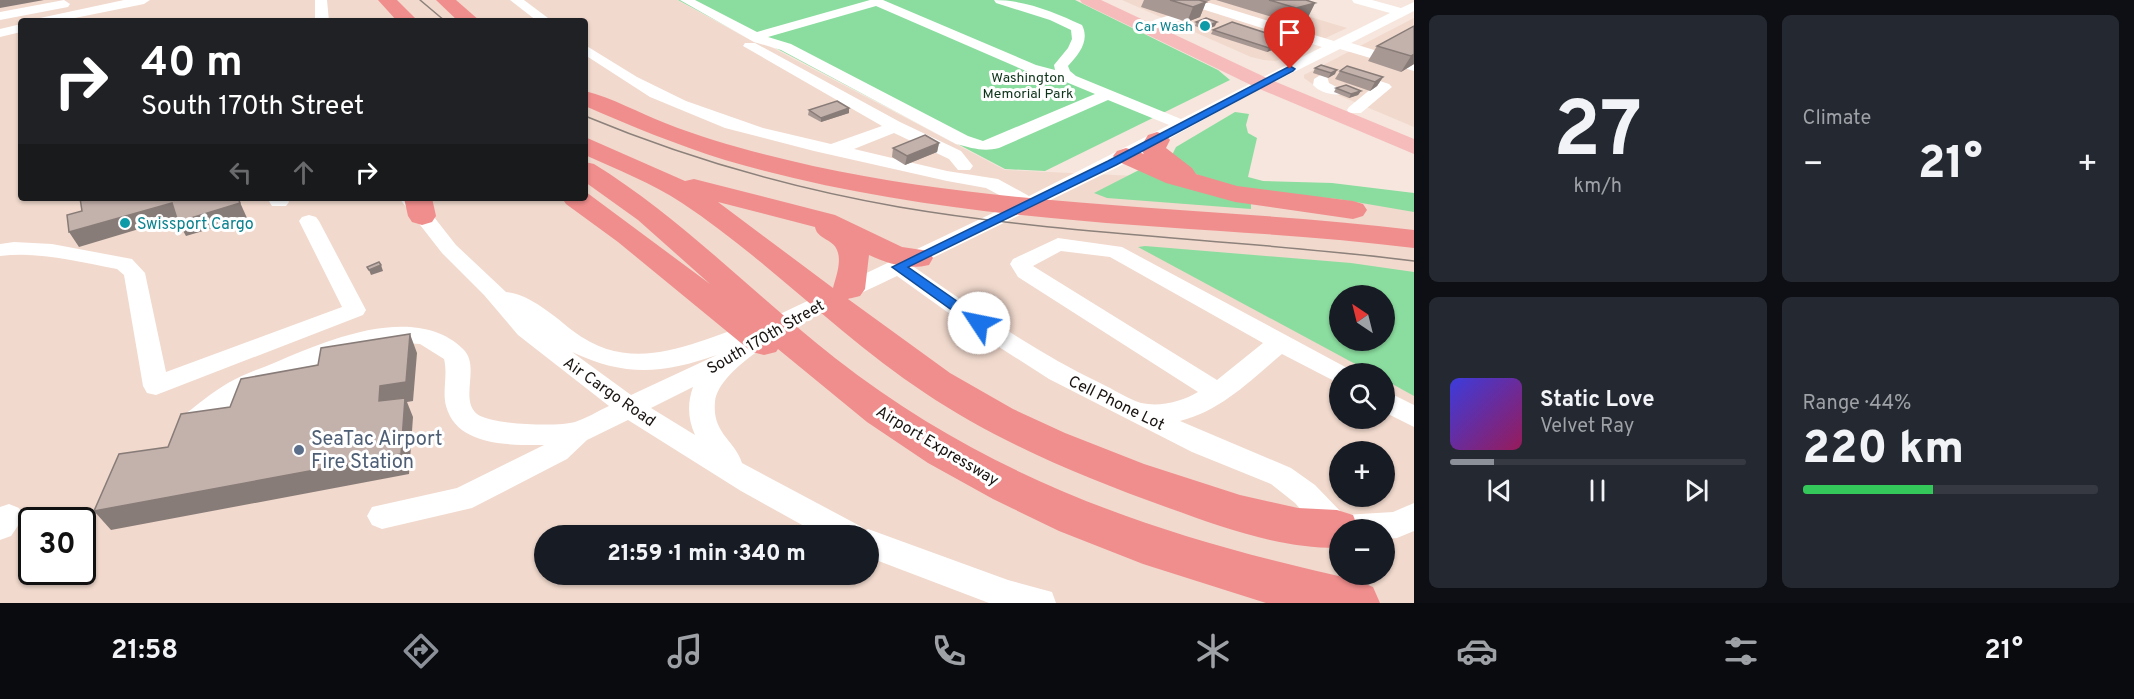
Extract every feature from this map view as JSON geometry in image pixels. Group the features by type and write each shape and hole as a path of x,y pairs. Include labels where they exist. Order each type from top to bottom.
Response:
{"highway":[{"path":"445,0 466,18"},
{"path":"588,100 650,126 721,150 829,177 944,187 1017,206 1210,222 1414,251"},
{"path":"1157,140 1153,148 1155,152 1172,168 1220,190"},
{"path":"588,146 690,195 787,267 874,337 975,407 1078,456 1169,491 1253,517 1306,528 1329,529"},
{"path":"1126,156 1176,177 1252,198 1414,220"},
{"path":"613,158 743,206 821,226 840,235 855,250 855,263 849,290"},
{"path":"588,172 661,225 724,297"},
{"path":"687,185 825,221 909,262"},
{"path":"580,201 629,236 724,297"},
{"path":"1277,230 1414,239"},
{"name":"Airport Expressway","path":"724,297 813,371 844,403 984,475 1075,517 1177,556 1281,586 1356,603"}],"main road":[{"path":"1088,0 1268,79 1414,147"},
{"path":"1108,0 1159,23 1268,79 1353,98 1414,134"}],"street":[{"path":"0,15 88,0"},
{"path":"108,0 128,3"},
{"path":"43,18 144,0"},
{"path":"321,0 322,18"},
{"path":"516,0 541,18"},
{"path":"1000,0 1055,17 1077,28 1079,38 1075,50 1061,65 1063,73 1071,79"},
{"path":"1358,0 1408,9"},
{"path":"755,37 874,1 1031,68 1071,79 1182,125"},
{"path":"680,2 755,37 786,47 977,146 993,144 1108,94"},
{"path":"680,2 964,166"},
{"path":"1207,6 1298,35 1383,48"},
{"name":"South 170th Street","path":"577,433 631,409 738,355 788,320 1126,156 1268,79 1323,72 1342,43 1408,9"},
{"path":"56,18 79,12"},
{"path":"1159,23 1178,17"},
{"path":"0,25 18,22"},
{"path":"1298,35 1319,25"},
{"path":"0,33 18,28"},
{"path":"1342,43 1414,67"},
{"path":"588,51 646,89 694,113 742,129 909,168"},
{"path":"1323,72 1384,87 1353,98 1321,85 1323,72"},
{"path":"833,149 896,126"},
{"path":"896,126 925,155 944,187"},
{"path":"867,137 944,187 990,183 1033,200"},
{"path":"867,137 938,161 996,174 1033,200"},
{"path":"867,137 909,168"},
{"path":"909,168 925,155"},
{"name":"Air Cargo Road","path":"416,204 449,249 492,291 526,329 631,409 751,483 830,525"},
{"path":"0,250 14,248 52,250 124,264 134,273 156,386 355,310 309,221"},
{"path":"1209,398 1026,272 1021,264 1058,244 1115,251 1329,369"},
{"name":"Cell Phone Lot","path":"909,262 1036,361 1095,392 1220,451 1271,471 1290,482 1316,504 1329,519"},
{"path":"492,291 543,319 578,345 602,356 637,363 688,357 788,320"},
{"path":"189,425 238,389 331,348 392,334 425,336 455,355 459,372 457,398 460,413 472,425 489,432 577,433"},
{"path":"1095,392 1133,407 1161,414 1178,413 1209,398 1280,342"},
{"path":"738,355 716,372 707,383 702,396 701,417 707,436 714,446 751,483"},
{"path":"1209,398 1195,418 1194,430 1202,440 1220,451"},
{"path":"1395,406 1414,417"},
{"path":"382,516 462,499 557,451 577,433"},
{"path":"1395,525 1414,516"},
{"path":"879,547 1008,595 1040,603"}],"shaded area":[{"path":"0,0 677,0 754,42 767,45 1005,170 1312,184 1414,200 1414,603 0,603"},
{"path":"1122,0 1253,0 1347,28 1276,61 1264,60 1251,57"},
{"path":"1414,18 1414,127 1314,85 1304,78 1304,75"}],"green space":[{"name":"Washington Memorial Park","path":"678,0 1075,0 1218,70 1230,80 1045,171 1005,169 768,44 754,41"},
{"path":"1235,112 1249,114 1246,125 1248,133 1257,138 1248,177 1263,181 1332,183 1414,193 1414,212 1338,199 1267,193 1220,183 1185,170 1172,155 1176,147"},
{"path":"1139,170 1251,204 1251,209 1107,198 1094,193"},
{"path":"1138,247 1351,263 1414,272 1414,396 1395,386 1395,363 1353,363 1331,351 1395,351 1395,285 1329,285 1329,350"}],"building":[{"path":"1170,0 1199,0 1206,2 1193,7"},
{"path":"1269,0 1306,0 1315,3 1296,8"},
{"path":"1206,18 1217,22 1207,26 1196,22"},
{"path":"1232,22 1288,40 1269,48 1213,30"},
{"path":"1414,26 1414,54 1411,56 1377,46"},
{"path":"1321,65 1337,70 1331,73 1315,68"},
{"path":"1347,66 1383,77 1375,82 1340,71"},
{"path":"1346,85 1361,91 1351,94 1336,88"},
{"path":"837,101 849,108 821,118 809,110"},
{"path":"925,135 939,143 907,156 893,148"},
{"path":"80,201 239,201 240,203 178,222 172,203 69,232 67,215 82,211"},
{"path":"379,262 381,265 369,270 367,267"},
{"name":"SeaTac Airport Fire Station","path":"410,334 406,382 380,386 379,401 405,398 401,454 96,511 119,454 168,447 181,414 230,407 241,379 318,365 321,348"}],"tram line":[{"path":"420,0 441,18"},
{"path":"588,117 661,145 739,170 818,191 899,207 1027,225 1285,247 1414,261"}],"place":[{"name":"Car Wash","path":"1205,26"},
{"name":"Swissport Cargo","path":"125,223"},
{"name":"SeaTac Airport Fire Station","path":"299,450"}],"route":[{"path":"979,323 899,267 1112,163 1290,69"}]}
